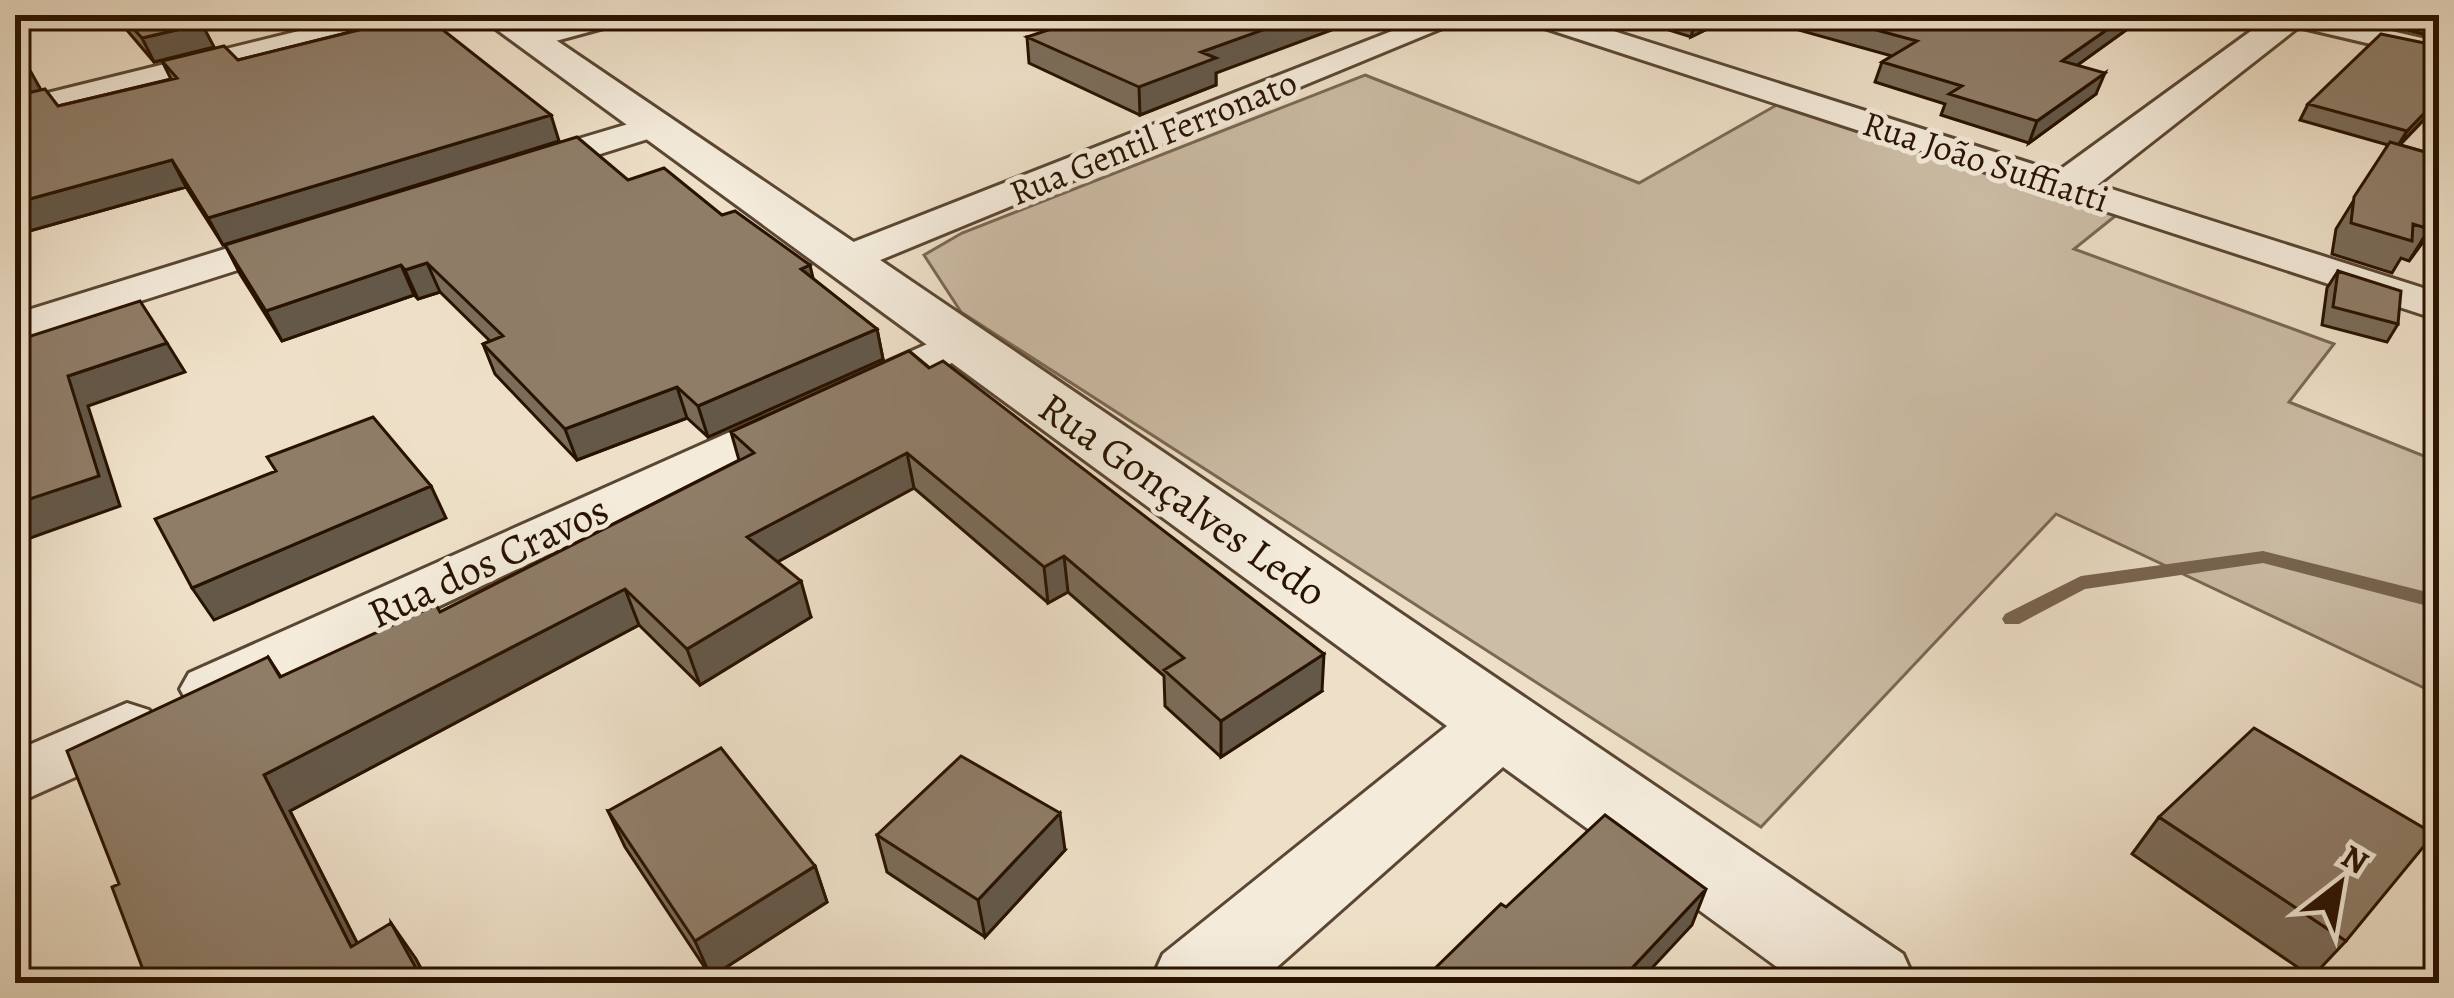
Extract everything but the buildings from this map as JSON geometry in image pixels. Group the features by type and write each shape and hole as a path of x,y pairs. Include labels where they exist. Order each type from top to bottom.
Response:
{"street":[{"path":"15,111 400,15"},
{"path":"512,27 619,15"},
{"name":"Rua Gentil Ferronato","path":"847,260 1459,15"},
{"name":"Rua João Suffiatti","path":"1533,15 2439,307"},
{"path":"2066,187 2291,16 2439,52"},
{"name":"Rua Gonçalves Ledo","path":"512,27 1870,983"},
{"path":"495,176 655,126"},
{"path":"15,328 335,227"},
{"name":"Rua dos Cravos","path":"15,779 962,342"},
{"path":"1195,983 1502,723"}],"shaded area":[{"path":"1365,75 1639,183 1789,98 2124,209 2074,249 2334,344 2289,402 2439,462 2439,695 2056,514 1761,827 961,312 924,255 962,233"}],"waterway":[{"path":"2012,619 2081,583 2263,557 2439,602"}]}
